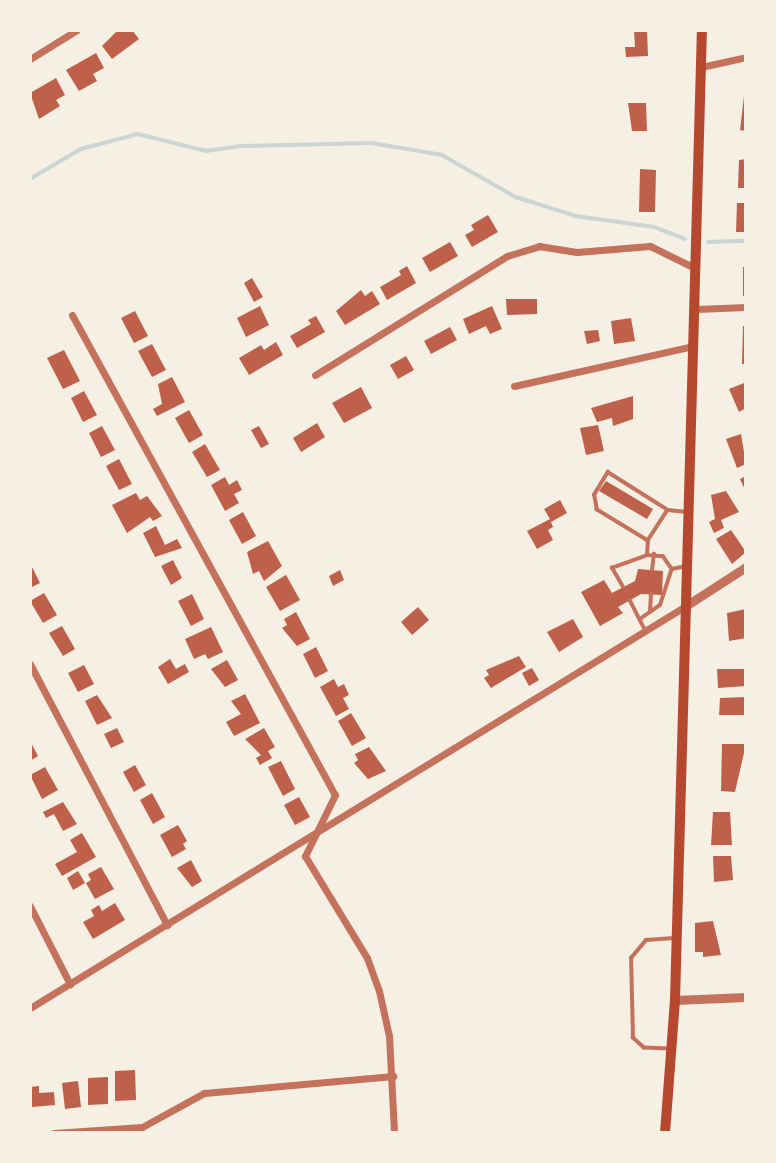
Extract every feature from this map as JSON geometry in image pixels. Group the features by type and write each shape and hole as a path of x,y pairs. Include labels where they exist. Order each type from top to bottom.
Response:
{"main road":[{"path":"665,1133 675,1000 702,30"}],"street":[{"path":"30,59 77,30"},
{"path":"701,67 746,57"},
{"path":"315,376 507,256 539,246 577,252 650,247 695,268"},
{"path":"696,309 746,307"},
{"path":"72,315 335,795 305,856 367,958 381,1002 393,1076 394,1133"},
{"path":"514,386 693,346"},
{"path":"30,1008 315,835 746,567"},
{"path":"30,664 167,925"},
{"path":"30,906 69,984"},
{"path":"675,1000 746,997"},
{"path":"54,1133 142,1127 204,1093 393,1076"}],"lane":[{"path":"648,541 597,510 594,495 601,478 608,472 668,510 689,512"},
{"path":"647,555 648,541 668,510"},
{"path":"652,570 654,554"},
{"path":"623,587 612,568 654,554 663,556 672,569 667,594 650,612 639,619"},
{"path":"672,569 688,565"},
{"path":"650,612 651,594"},
{"path":"630,600 645,630"},
{"path":"671,1049 644,1048 633,1038 631,958 646,940 677,938"}],"building":[{"path":"118,30 132,30 139,39 112,59 102,46"},
{"path":"634,30 647,30 648,56 626,57 625,47 635,47"},
{"path":"96,53 104,68 93,74 97,81 79,91 66,70"},
{"path":"56,78 65,95 56,100 60,106 39,119 30,93"},
{"path":"746,96 746,131 740,130"},
{"path":"628,103 646,103 647,131 632,131"},
{"path":"746,159 746,188 738,188 739,160"},
{"path":"640,169 656,170 655,212 639,212"},
{"path":"737,203 746,203 746,232 736,232"},
{"path":"488,215 498,232 472,247 465,235 474,230 471,225"},
{"path":"450,242 458,256 430,272 422,258"},
{"path":"407,266 416,283 387,300 380,287 401,275 399,271"},
{"path":"743,267 746,267 746,296 743,296"},
{"path":"252,278 263,297 254,302 244,283"},
{"path":"361,290 365,296 372,291 380,304 345,325 336,311"},
{"path":"506,299 537,299 537,314 507,315"},
{"path":"260,306 269,325 246,337 237,318"},
{"path":"492,306 502,329 490,334 486,326 469,334 463,319"},
{"path":"135,311 148,336 134,343 121,318"},
{"path":"316,316 325,332 297,348 290,336 311,324 308,320"},
{"path":"631,318 635,341 614,344 611,321"},
{"path":"743,326 746,326 746,364 742,364"},
{"path":"450,327 457,340 431,354 424,341"},
{"path":"598,330 600,341 587,344 584,331"},
{"path":"276,342 283,355 249,375 239,358 261,345 264,350"},
{"path":"152,344 166,370 152,377 138,351"},
{"path":"64,350 80,381 63,389 47,358"},
{"path":"406,356 414,370 398,379 390,365"},
{"path":"172,377 185,402 157,416 153,409 162,404 158,384"},
{"path":"744,383 746,408 739,412 729,389"},
{"path":"361,387 372,408 344,423 332,403"},
{"path":"84,391 97,415 83,422 71,398"},
{"path":"633,396 633,419 613,426 612,418 597,422 591,408"},
{"path":"189,410 203,435 189,443 175,418"},
{"path":"317,423 325,437 301,452 293,438"},
{"path":"598,425 604,451 586,455 580,428"},
{"path":"102,426 115,450 101,457 89,433"},
{"path":"259,426 269,444 261,448 251,430"},
{"path":"741,434 746,464 737,468 726,439"},
{"path":"205,444 220,470 207,477 192,452"},
{"path":"119,459 132,484 119,490 106,466"},
{"path":"746,476 746,492 740,479"},
{"path":"225,477 229,485 237,480 242,490 234,494 239,503 225,511 211,485"},
{"path":"606,481 653,509 647,519 599,491"},
{"path":"726,491 739,512 721,520 724,528 714,533 709,522 715,519 711,495"},
{"path":"136,493 140,500 147,496 162,516 153,521 150,517 127,533 112,505"},
{"path":"560,500 567,513 551,522 553,527 548,530 553,540 537,549 527,531 550,519 544,509"},
{"path":"243,512 256,536 242,544 229,520"},
{"path":"156,526 165,545 177,539 182,548 155,557 143,533"},
{"path":"731,530 746,552 732,564 716,539"},
{"path":"268,541 282,566 264,581 259,571 253,574 247,552"},
{"path":"173,560 182,578 171,585 161,566"},
{"path":"30,563 40,583 30,588"},
{"path":"638,569 663,571 662,595 641,594 618,607 623,613 600,626 581,592 604,580 612,593 635,581"},
{"path":"340,570 344,580 333,586 329,576"},
{"path":"286,575 300,600 280,611 266,587"},
{"path":"44,593 57,615 43,623 30,601"},
{"path":"192,594 204,619 191,626 178,601"},
{"path":"418,607 429,620 412,635 401,622"},
{"path":"746,609 746,638 729,641 727,613"},
{"path":"296,612 310,639 297,646 282,628 287,625 284,619"},
{"path":"573,619 583,637 559,652 547,632"},
{"path":"62,626 75,649 63,656 49,633"},
{"path":"211,627 223,652 208,659 205,654 194,659 185,639"},
{"path":"316,647 328,671 315,678 303,654"},
{"path":"519,656 526,667 491,688 484,678 489,675 486,670"},
{"path":"170,659 176,669 185,664 189,672 168,684 158,667"},
{"path":"227,660 238,680 225,687 211,669"},
{"path":"84,665 94,684 78,692 68,673"},
{"path":"532,668 539,680 529,686 522,673"},
{"path":"717,669 746,669 746,686 718,688"},
{"path":"334,679 338,687 344,684 349,695 343,698 349,709 336,716 320,687"},
{"path":"245,694 260,723 234,736 226,722 241,714 231,701"},
{"path":"97,695 112,718 97,725 85,701"},
{"path":"746,697 746,715 719,715 720,698"},
{"path":"351,713 366,738 352,746 338,721"},
{"path":"117,728 124,742 111,748 104,734"},
{"path":"264,728 275,747 268,751 272,758 260,765 256,758 261,755 245,739"},
{"path":"30,741 38,756 30,761"},
{"path":"722,744 746,744 735,792 721,791"},
{"path":"369,747 386,771 368,779 354,763 358,760 355,754"},
{"path":"281,761 295,789 283,796 268,767"},
{"path":"135,765 146,785 134,792 123,772"},
{"path":"45,767 58,790 42,799 30,775"},
{"path":"152,793 165,817 153,824 140,800"},
{"path":"299,797 310,817 295,825 284,805"},
{"path":"63,802 77,824 63,831 54,814 46,818 43,812"},
{"path":"713,812 730,812 732,845 711,845"},
{"path":"178,825 187,841 183,844 186,849 172,857 160,835"},
{"path":"82,833 96,857 62,876 55,864 77,852 70,840"},
{"path":"713,856 731,856 733,880 714,882"},
{"path":"191,860 202,881 192,887 177,868"},
{"path":"101,867 114,889 95,899 86,883 91,880 88,874"},
{"path":"78,871 85,883 73,890 67,878"},
{"path":"115,903 125,920 93,939 83,922 94,916 91,910 99,905 102,911"},
{"path":"713,921 721,955 703,957 703,952 695,952 695,923"},
{"path":"135,1070 136,1100 115,1101 115,1071"},
{"path":"108,1077 108,1104 88,1105 88,1078"},
{"path":"78,1081 81,1107 65,1109 62,1083"},
{"path":"39,1086 39,1093 54,1092 55,1105 32,1107 30,1087"}],"waterway":[{"path":"30,179 81,149 138,134 206,151 241,146 372,143 442,155 516,197 576,216 654,227 685,239"},
{"path":"708,242 746,241"}]}
